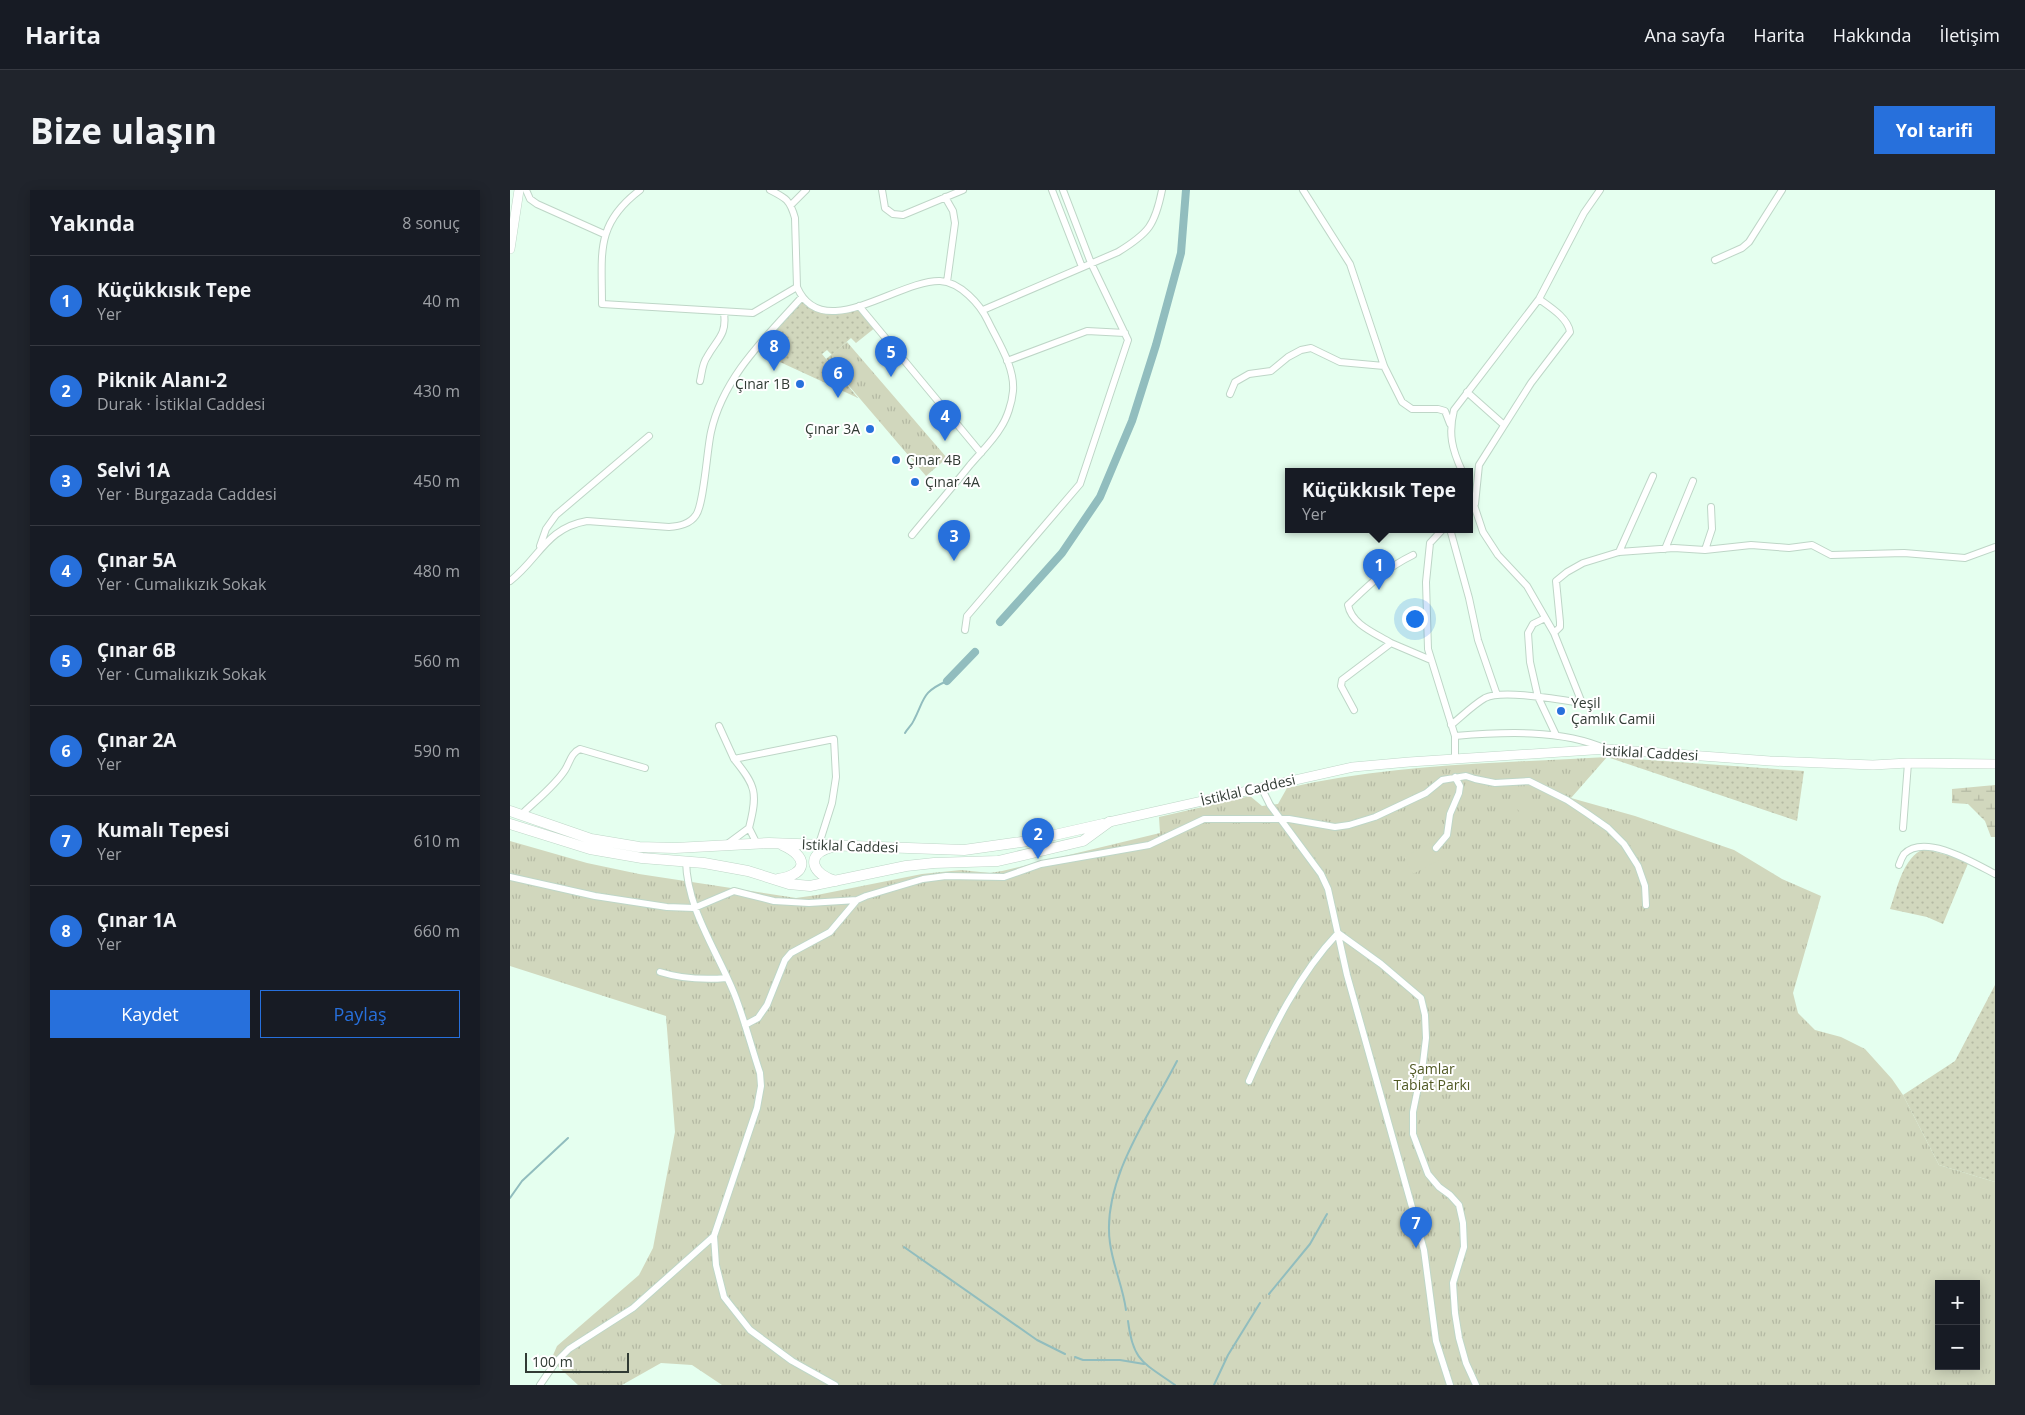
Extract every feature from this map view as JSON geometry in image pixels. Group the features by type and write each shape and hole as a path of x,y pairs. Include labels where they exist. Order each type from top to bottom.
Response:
{"main road":[{"path":"510,249 519,190"},
{"name":"İstiklal Caddesi","path":"510,811 591,839 639,847 819,844 964,850 1045,837 1354,767 1607,749 1770,761 1874,765 1908,763 1995,764"},
{"name":"İstiklal Caddesi","path":"510,824 590,849 642,858 723,866 790,884 810,886 934,862 998,861 1083,841 1108,822"},
{"path":"777,880 795,874 801,869 802,863 799,855 779,844"},
{"path":"837,845 819,852 814,857 813,863 816,871 825,878 838,881"}],"street":[{"path":"526,190 530,199 538,204 604,234"},
{"path":"640,190 618,209 604,234 602,249 602,304 753,314 798,287"},
{"path":"770,190 782,195 791,205 795,218 798,287 802,297 820,310 831,312 859,306 913,285 947,282 960,288 983,310 1007,361 1013,384 1011,404 1002,426 912,535"},
{"path":"791,205 806,190"},
{"path":"882,190 885,208 892,214 903,215 963,190"},
{"path":"1052,190 1082,267"},
{"path":"965,630 967,616 1080,484 1128,340 1091,264 1063,190"},
{"path":"983,310 1118,252 1147,230 1157,215 1162,190"},
{"path":"1303,190 1350,264 1384,366 1402,402 1412,409 1438,409 1445,411 1450,424 1452,448 1461,468"},
{"path":"1450,424 1454,410 1539,299 1584,213 1600,190"},
{"path":"1715,260 1742,248 1749,242 1782,190"},
{"path":"944,197 953,210 956,223 947,282"},
{"path":"510,581 527,567 539,549 557,532 574,524 587,522 669,527 680,526 691,521 700,509 711,432 722,402 740,368 802,297"},
{"path":"1473,500 1479,465 1531,383 1570,332 1569,325 1565,320 1539,299"},
{"path":"859,306 981,453"},
{"path":"700,380 706,358 725,328 724,313"},
{"path":"1007,361 1087,331 1125,333"},
{"path":"1230,394 1235,382 1249,374 1271,370 1288,357 1301,350 1311,348 1340,362 1384,366"},
{"path":"1467,392 1504,424"},
{"path":"539,549 546,529 556,515 649,436"},
{"path":"1619,552 1653,476"},
{"path":"1665,548 1693,481"},
{"path":"1704,550 1712,529 1712,507"},
{"path":"1451,725 1485,698 1497,695 1538,697 1582,703 1554,633 1527,586 1498,555 1483,532 1473,508"},
{"path":"1439,533 1430,543 1426,582 1428,649 1454,736 1455,760"},
{"path":"1451,533 1469,598 1478,640 1497,695"},
{"path":"1554,633 1560,627 1556,581 1560,576 1583,563 1619,552 1665,548 1704,550 1751,545 1789,548 1812,545 1831,555 1904,553 1965,558 1995,547"},
{"path":"1413,555 1402,560 1370,582 1348,605 1350,614 1360,624 1391,643 1432,660"},
{"path":"1545,618 1533,624 1528,633 1530,662 1538,697 1556,735"},
{"path":"1354,710 1341,686 1342,680 1391,643"},
{"path":"719,726 734,758 752,784 753,808 749,828 757,844"},
{"path":"1454,736 1478,734 1556,735 1589,741 1607,749"},
{"path":"734,758 834,739 836,777 832,803 819,844"},
{"path":"521,814 565,771 575,751 580,749 645,768"},
{"path":"1903,828 1908,763"},
{"path":"510,876 595,896 667,907 694,908 734,892 774,901 809,903 857,900 923,879 946,876 1004,877 1041,864 1149,845 1204,819 1297,820 1335,827 1350,826 1375,817 1426,793 1442,780 1466,776 1495,783 1529,781 1567,800 1608,828 1624,844 1638,866 1645,886 1646,905"},
{"path":"1436,848 1447,836 1450,814 1459,793 1460,786 1455,777"},
{"path":"1261,787 1281,820 1321,874 1328,889 1347,975 1424,1250 1436,1341 1450,1385"},
{"path":"726,845 749,828"},
{"path":"1899,864 1904,854 1921,846 1952,852 1995,874"},
{"path":"686,861 686,880 694,908 727,978 760,1072 761,1086 757,1108 714,1236 716,1264 724,1297 750,1330 792,1361 835,1385"},
{"path":"745,1025 758,1018 767,1005 785,960 791,953 830,932 857,900"},
{"path":"1250,1080 1260,1055 1304,976 1322,949 1338,933"},
{"path":"1338,933 1381,964 1421,998 1425,1015 1426,1038 1413,1112 1413,1134 1428,1174 1439,1187 1450,1194 1459,1206 1463,1223 1464,1247 1453,1283 1455,1312 1459,1338 1466,1362 1476,1385"},
{"path":"660,972 678,977 727,978"},
{"path":"540,1385 555,1363 569,1349 633,1308 714,1236"}],"green space":[{"path":"802,297 820,309 859,306 876,327 856,343 851,338 832,355 827,350 822,354 858,398 754,350"},
{"path":"847,342 947,458 926,476 826,359"},
{"path":"1607,757 1804,771 1797,821"},
{"name":"Şamlar Tabiat Parkı","path":"1607,757 1571,798 1635,816 1734,850 1782,879 1821,896 1793,993 1798,1013 1815,1030 1841,1037 1865,1049 1892,1079 1903,1095 1939,1165 1995,1182 1995,1385 722,1385 692,1365 661,1363 622,1385 578,1385 551,1360 557,1346 639,1275 653,1248 675,1132 666,1016 510,966 510,841 587,863 639,874 796,898 922,874 961,870 990,873 1002,871 1160,833 1159,817 1250,796 1262,806 1278,804 1287,788 1326,780 1406,769"},
{"path":"1995,785 1995,837 1991,837 1985,821 1968,804 1952,803 1952,789"},
{"path":"1518,792 1534,808 1525,817 1509,801"},
{"path":"1430,843 1439,860 1413,874 1404,857"},
{"path":"1924,849 1969,861 1943,924 1927,917 1890,909 1898,883 1906,866 1917,853"},
{"path":"1995,985 1995,1182 1939,1165 1903,1095 1955,1061"}],"waterway":[{"path":"1000,622 1062,553 1100,497 1132,421 1156,345 1181,253 1186,190"},
{"path":"947,681 975,652"},
{"path":"905,733 913,722 928,692 947,681"},
{"path":"1126,1310 1110,1243 1109,1220 1113,1196 1120,1172 1130,1149 1177,1061"},
{"path":"510,1198 522,1181 568,1138"},
{"path":"1269,1294 1310,1244 1327,1214"},
{"path":"904,1247 1037,1340 1065,1354"},
{"path":"1214,1385 1228,1355 1260,1303"},
{"path":"1128,1321 1133,1345 1142,1360 1175,1385"},
{"path":"1075,1357 1083,1360 1120,1360 1144,1364"}],"place":[{"name":"Çınar 1A","path":"774,371"},
{"name":"Çınar 6B","path":"891,377"},
{"name":"Çınar 1B","path":"800,384"},
{"name":"Çınar 2A","path":"838,398"},
{"name":"Çınar 3A","path":"870,429"},
{"name":"Çınar 5A","path":"945,441"},
{"name":"Çınar 4B","path":"896,460"},
{"name":"Çınar 4A","path":"915,482"},
{"name":"Selvi 1A","path":"954,561"},
{"name":"Küçükkısık Tepe","path":"1379,590"},
{"name":"Yeşil Çamlık Camii","path":"1561,711"},
{"name":"Piknik Alanı-2","path":"1038,859"},
{"name":"Kumalı Tepesi","path":"1416,1248"}]}
